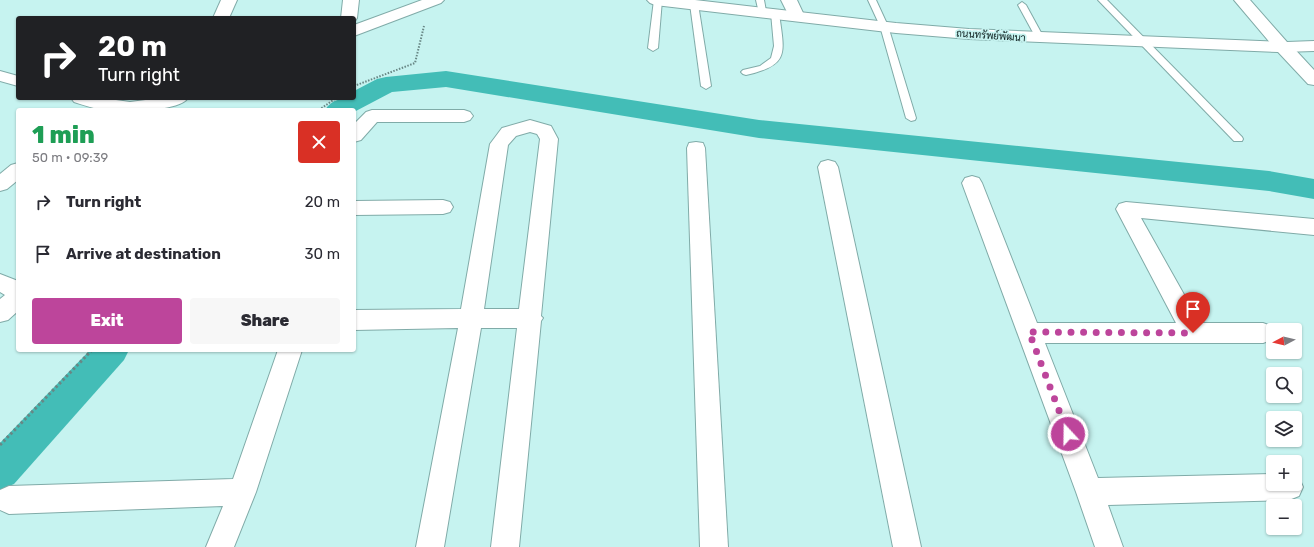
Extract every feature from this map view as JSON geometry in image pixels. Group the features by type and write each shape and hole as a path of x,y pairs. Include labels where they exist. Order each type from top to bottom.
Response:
{"street":[{"path":"222,16 229,0"},
{"path":"349,16 351,0"},
{"name":"ถนนทรัพย์พัฒนา","path":"656,0 694,4 766,8 796,15 884,26 969,34 1283,47 1314,46"},
{"path":"789,0 796,15"},
{"path":"1242,0 1314,80"},
{"path":"356,30 433,1"},
{"path":"0,76 16,80"},
{"path":"87,100 125,108"},
{"path":"139,108 154,106 173,100"},
{"path":"356,134 372,116 464,116"},
{"path":"430,547 472,319 499,144 509,132 530,126 544,130 549,139 531,318 505,547"},
{"path":"696,148 714,547"},
{"path":"828,167 907,547"},
{"path":"0,184 16,172"},
{"path":"972,183 1090,492 1109,547"},
{"path":"356,208 443,207"},
{"path":"1193,333 1126,209 1314,227"},
{"path":"0,283 16,289"},
{"path":"0,313 16,299"},
{"path":"356,320 531,318"},
{"path":"1029,332 1263,333"},
{"path":"220,547 242,492 289,352"},
{"path":"1090,492 1266,488"},
{"path":"8,500 242,492"}],"lane":[{"path":"653,48 656,0"},
{"path":"872,0 884,26 911,118"},
{"path":"1102,0 1238,139"},
{"path":"694,4 706,86"},
{"path":"1022,5 1040,38"},
{"path":"746,72 763,68 773,62 779,52 766,8"}],"path":[{"path":"356,85 415,63 433,1"},
{"path":"322,108 333,100"},
{"path":"0,445 90,352"}],"waterway":[{"path":"342,108 386,85 446,79 759,129 1269,181 1314,189"},
{"path":"0,471 110,352"}],"route":[{"path":"1068,434 1029,332 1193,333"}]}
